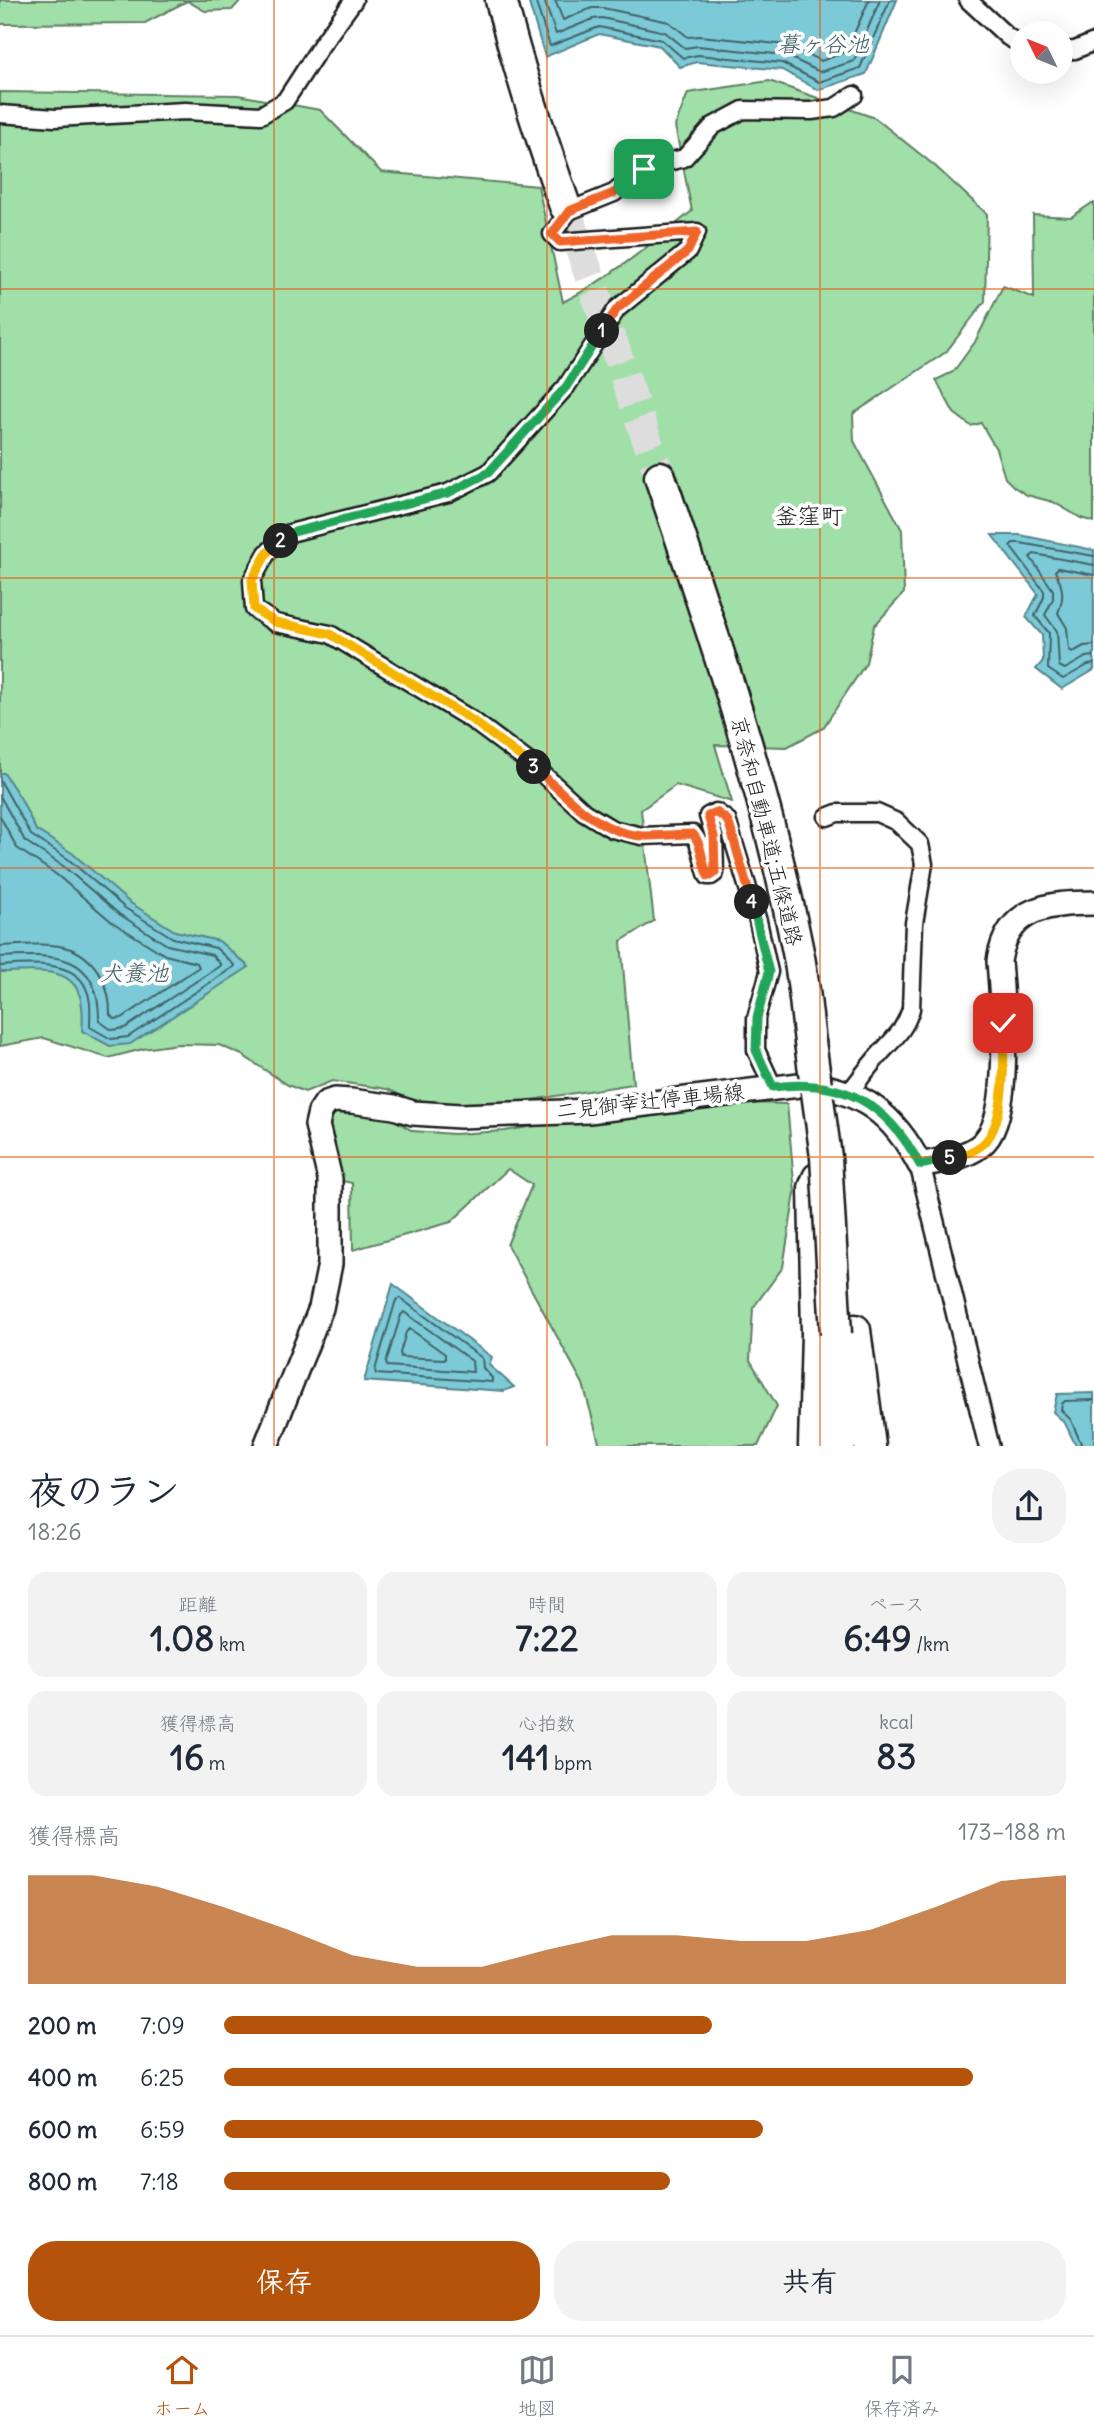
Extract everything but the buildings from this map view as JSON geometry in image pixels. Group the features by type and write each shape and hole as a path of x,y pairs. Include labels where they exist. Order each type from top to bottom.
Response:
{"highway":[{"path":"502,0 514,53 565,206"},
{"name":"京奈和自動車道;五條道路","path":"660,477 707,614 763,795 798,949 826,1157 840,1446"},
{"path":"812,1054 827,1105 836,1332 814,1446"},
{"path":"836,1332 870,1446"}],"main road":[{"path":"920,1165 965,1154 986,1141 997,1119 1004,1051 999,961 1001,947 1008,933 1018,921 1046,906 1059,903 1094,903"},
{"name":"二見御幸辻停車場線","path":"267,1446 321,1308 330,1264 330,1179 317,1125 320,1112 326,1103 335,1100 351,1101 414,1113 473,1116 589,1111 807,1084 849,1093 876,1109 897,1128 920,1165"}],"street":[{"path":"0,114 55,118 185,111 261,115 285,101 354,0"},
{"path":"968,0 1010,38"},
{"path":"1073,50 1094,43"},
{"path":"773,1087 756,1050 757,1018 769,972 758,921 727,820 716,812 708,816 714,836 715,873 711,876 708,876 699,842 693,834 642,836 612,829 584,812 534,766 472,720 330,634 275,622 254,609 252,580 267,553 290,533 448,493 488,473 566,387 617,309 688,251 697,232 560,242 552,234 569,211 614,193 644,169 684,158 713,127 743,110 811,111 834,108 854,96"},
{"path":"827,817 837,813 877,813 887,817 897,822 920,844 924,864 914,923 911,1009 907,1022 900,1034 849,1093"},
{"path":"920,1165 989,1446"}],"green space":[{"path":"0,0 241,0 232,10 205,11 187,1 145,23 0,24"},
{"path":"769,81 875,118 935,166 987,214 985,301 946,352 853,414 854,441 902,530 904,593 874,626 866,663 823,728 787,747 715,745 732,802 676,785 641,810 654,921 621,941 633,1084 459,1111 427,1107 387,1089 332,1081 305,1092 288,1085 242,1055 219,1045 178,1044 108,1058 44,1038 0,1046 0,92 238,95 320,110 381,172 538,186 563,302 614,271 692,211 675,126 688,93"},
{"path":"1092,203 1094,522 1081,518 1053,502 1027,495 1014,487 1005,478 996,449 981,423 971,426 954,413 936,380 953,372 975,342 1003,286 1034,298 1033,215 1071,217"},
{"path":"695,1102 787,1104 795,1193 783,1267 753,1308 750,1360 777,1406 758,1446 600,1446 583,1384 507,1245 532,1185 508,1169 451,1222 353,1250 352,1183 337,1180 324,1144 328,1106 380,1112 413,1131 454,1134 505,1131"}],"water":[{"name":"暮ヶ谷池","path":"528,0 897,0 866,74 818,90 782,70 697,62 680,67 660,46 599,34 545,57"},
{"path":"992,535 1020,535 1094,550 1094,670 1062,689 1036,669 1043,661 1042,635 1026,617 1038,594"},
{"name":"犬養池","path":"0,773 4,773 21,799 36,830 72,853 129,902 175,931 219,941 249,967 130,1044 110,1046 82,1031 79,993 63,976 36,971 0,972"},
{"path":"393,1284 492,1357 489,1365 514,1387 504,1391 364,1381"},
{"path":"1094,1393 1094,1446 1076,1446 1065,1423 1053,1412 1057,1394"}],"tunnel":[{"path":"565,206 660,477"}],"district":[{"name":"釜窪町","path":"809,515"}],"route":[{"path":"644,169 614,193 569,211 552,234 560,242 697,232 688,251 617,309 566,387 488,473 448,493 290,533 267,553 252,580 254,609 275,622 330,634 472,720 534,766 584,812 612,829 642,836 693,834 699,842 708,876 715,873 714,836 708,816 716,812 722,815 730,827 758,921 769,972 757,1018 756,1050 773,1087 807,1084 849,1093 886,1116 909,1143 920,1165 965,1154 986,1141 997,1119 1003,1079 1003,1023"}]}
